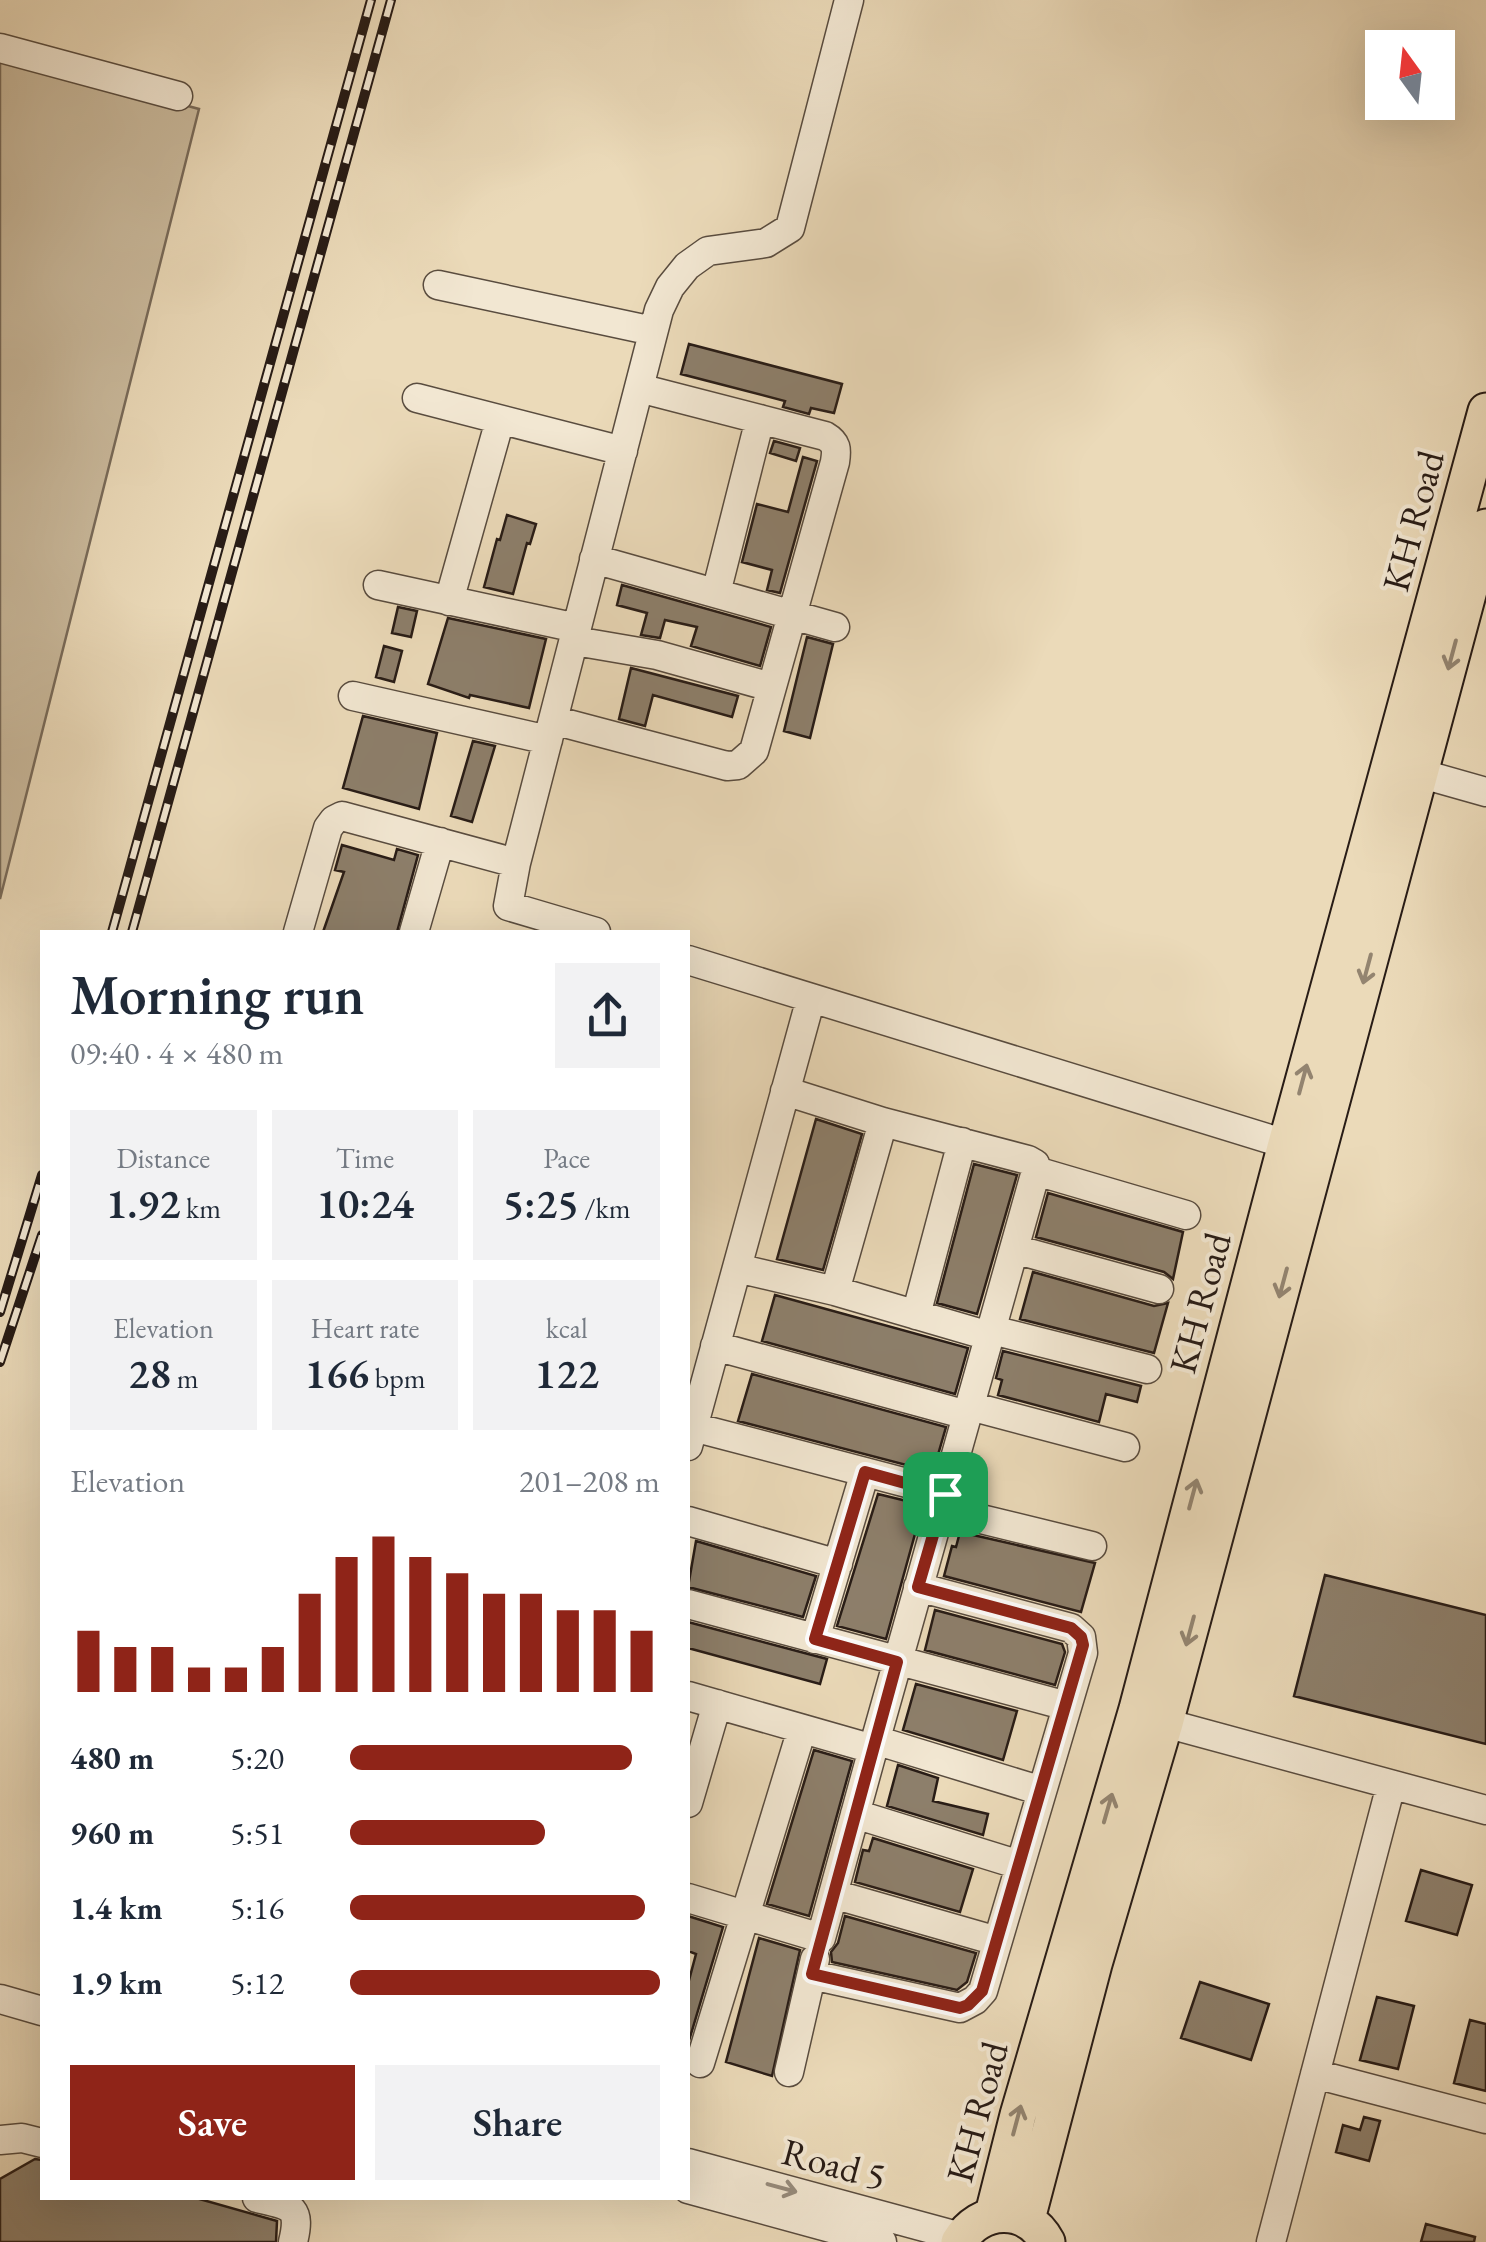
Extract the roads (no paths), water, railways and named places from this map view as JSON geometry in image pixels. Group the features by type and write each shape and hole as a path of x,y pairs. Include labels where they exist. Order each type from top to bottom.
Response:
{"main road":[{"name":"KH Road","path":"1022,2225 1018,2115 1302,1148 1405,770 1486,412"},
{"name":"KH Road","path":"1405,770 1486,527"},
{"name":"KH Road","path":"1022,2225 1165,1724 1302,1148"},
{"path":"960,2240 970,2226 1022,2225"}],"street":[{"path":"582,930 505,919 516,863 654,331 670,287 687,266 708,251 766,243 790,228 850,0"},
{"path":"0,48 178,96"},
{"path":"438,285 654,331"},
{"path":"353,696 551,730 727,766 738,764 754,751 837,450 834,441 826,436 639,388"},
{"path":"416,398 622,451"},
{"path":"716,593 760,419"},
{"path":"450,601 500,420"},
{"path":"594,559 835,627"},
{"path":"378,585 771,687"},
{"path":"1405,770 1486,792"},
{"path":"299,930 328,828 334,820 354,818 516,863"},
{"path":"415,930 440,842"},
{"path":"690,961 1302,1148"},
{"path":"811,998 737,1268 704,1360 690,1436 865,1472 943,1501 1092,1546"},
{"path":"785,1091 883,1122 1028,1160 1035,1164 1036,1172 854,1814 788,2072"},
{"path":"835,1291 883,1122"},
{"path":"916,1315 962,1142"},
{"path":"1036,1172 1186,1214"},
{"path":"1014,1249 1159,1290"},
{"path":"737,1268 1147,1369"},
{"path":"704,1360 968,1411 1125,1447"},
{"path":"815,1639 865,1472"},
{"path":"690,1521 838,1564"},
{"path":"812,1974 960,2008 982,1991 1067,1706 1083,1645 1071,1628 918,1587"},
{"path":"690,1605 1067,1706"},
{"path":"690,1697 1042,1791"},
{"path":"690,1796 716,1704"},
{"path":"1165,1724 1486,1810"},
{"path":"700,2063 802,1729"},
{"path":"1270,2242 1391,1785"},
{"path":"854,1814 1020,1865"},
{"path":"833,1894 997,1942"},
{"path":"690,1899 820,1938"},
{"path":"0,1980 40,1990"},
{"path":"0,1999 40,2010"},
{"path":"1315,2074 1486,2119"},
{"path":"0,2140 22,2138 40,2142"},
{"name":"Road 5","path":"690,2164 960,2240"},
{"name":"Road 5","path":"690,2190 882,2242"},
{"path":"266,2200 294,2210 299,2220 294,2242"}],"railway":[{"path":"113,930 371,0"},
{"path":"133,930 391,0"},
{"path":"0,1312 40,1182"},
{"path":"0,1362 40,1241"}]}
